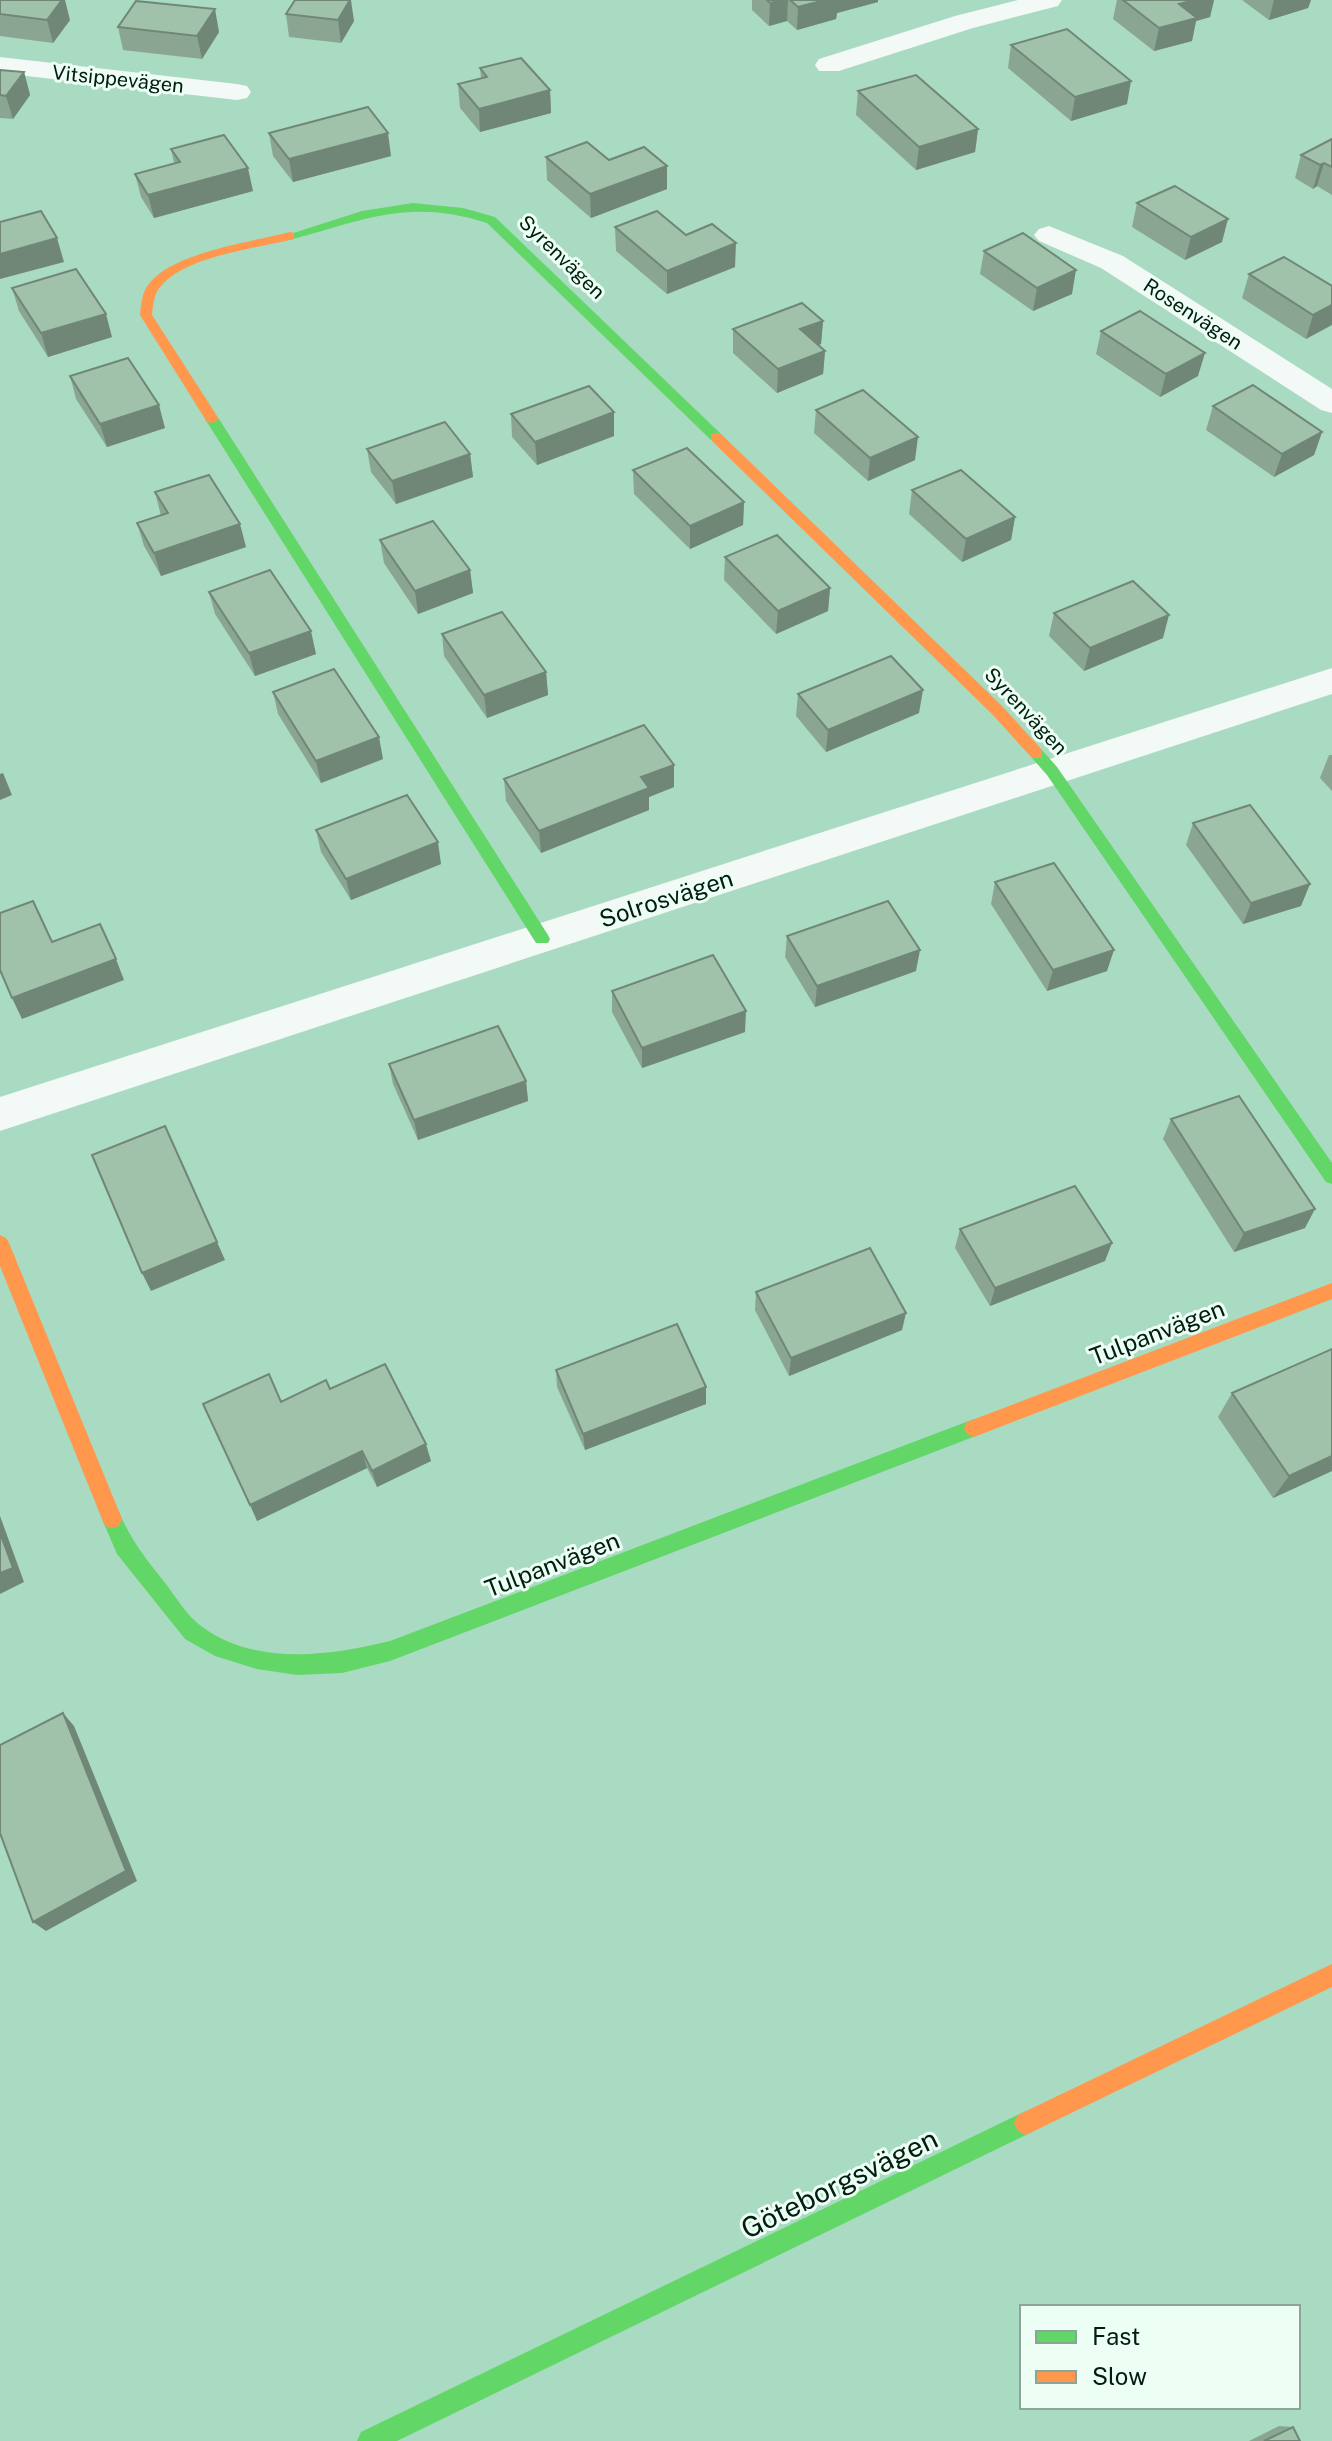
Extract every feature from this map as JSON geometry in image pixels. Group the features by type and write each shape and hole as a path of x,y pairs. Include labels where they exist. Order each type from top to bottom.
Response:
{"street":[{"path":"937,0 964,22"},
{"path":"829,65 964,22 1049,0"},
{"name":"Vitsippevägen","path":"0,65 237,92"},
{"name":"Syrenvägen","path":"542,939 146,315 147,294 160,277 187,265 400,205 432,201 491,220 997,710 1052,771 1332,1177"},
{"name":"Rosenvägen","path":"1049,235 1112,262 1332,403"},
{"name":"Solrosvägen","path":"0,1114 1332,681"},
{"name":"Tulpanvägen","path":"0,1243 124,1547 192,1632 222,1649 257,1659 297,1665 342,1663 390,1651 1332,1291"},
{"name":"Göteborgsvägen","path":"370,2441 1332,1975"}],"building":[{"path":"1,0 62,0 47,20 0,14"},
{"path":"295,0 350,0 338,20 286,14"},
{"path":"790,0 825,0 798,7"},
{"path":"1123,0 1195,0 1179,4 1197,18 1159,28"},
{"path":"136,1 215,9 197,36 118,27"},
{"path":"1067,29 1131,81 1075,97 1011,45"},
{"path":"521,58 550,90 479,109 458,84 487,77 480,68"},
{"path":"0,70 24,72 6,96 0,95"},
{"path":"916,75 978,129 919,147 858,91"},
{"path":"368,107 388,133 289,159 269,133"},
{"path":"224,135 248,168 148,195 135,174 180,162 171,149"},
{"path":"1332,139 1332,167 1324,163 1320,165 1301,155"},
{"path":"587,142 609,160 644,147 667,166 590,194 546,157"},
{"path":"1175,186 1228,219 1191,237 1137,203"},
{"path":"41,211 57,238 0,254 0,222"},
{"path":"657,211 686,235 712,224 736,243 667,271 615,227"},
{"path":"1023,233 1076,270 1037,288 984,251"},
{"path":"1284,257 1332,286 1332,305 1313,315 1249,274"},
{"path":"76,269 106,314 41,333 12,288"},
{"path":"802,303 823,321 800,329 825,351 778,369 733,329"},
{"path":"1140,311 1205,353 1166,374 1101,331"},
{"path":"128,358 159,405 100,424 70,376"},
{"path":"1253,385 1322,432 1282,454 1213,406"},
{"path":"589,386 614,412 535,442 511,414"},
{"path":"863,390 918,437 870,458 816,410"},
{"path":"445,422 470,454 392,481 367,449"},
{"path":"687,448 744,502 690,526 633,470"},
{"path":"961,470 1015,517 966,539 912,490"},
{"path":"209,475 240,524 154,553 137,523 168,513 155,492"},
{"path":"433,521 470,570 415,591 380,540"},
{"path":"777,535 830,588 778,611 725,557"},
{"path":"270,570 311,631 249,653 209,592"},
{"path":"1133,581 1169,615 1090,648 1054,613"},
{"path":"502,612 546,672 484,695 442,634"},
{"path":"891,656 923,690 828,730 798,694"},
{"path":"334,669 379,737 316,761 273,692"},
{"path":"644,725 674,765 641,777 649,788 539,831 504,779"},
{"path":"407,795 438,842 346,879 316,830"},
{"path":"1250,805 1310,884 1251,903 1193,823"},
{"path":"1054,863 1114,950 1053,970 995,882"},
{"path":"33,901 52,942 100,924 116,959 12,998 0,970 0,913"},
{"path":"888,901 920,950 817,986 787,936"},
{"path":"713,955 746,1011 642,1048 612,991"},
{"path":"498,1026 526,1081 414,1120 389,1064"},
{"path":"1239,1096 1315,1209 1244,1233 1171,1119"},
{"path":"165,1126 217,1242 142,1273 92,1155"},
{"path":"1075,1186 1112,1243 995,1288 960,1229"},
{"path":"870,1248 906,1313 791,1358 756,1292"},
{"path":"677,1324 706,1387 583,1434 556,1370"},
{"path":"1332,1349 1332,1456 1289,1476 1232,1393"},
{"path":"385,1364 426,1444 372,1471 362,1451 250,1505 203,1404 269,1374 281,1402 326,1380 330,1389"},
{"path":"0,1533 13,1568 0,1573"},
{"path":"63,1713 126,1871 33,1922 0,1833 0,1745"},
{"path":"1293,2427 1300,2441 1264,2441"}],"traffic: fast":[{"path":"290,236 366,214 413,206 463,211 491,220 716,437"},
{"path":"212,419 542,939"},
{"path":"1037,754 1052,771 1332,1177"},
{"path":"112,1519 124,1547 192,1632 222,1649 257,1659 297,1665 342,1663 390,1651 974,1428"},
{"path":"370,2441 1026,2123"}],"traffic: slow":[{"path":"212,419 146,315 150,292 164,276 179,267 238,248 290,236"},
{"path":"716,437 997,710 1037,754"},
{"path":"0,1243 112,1519"},
{"path":"974,1428 1332,1291"},
{"path":"1026,2123 1332,1975"}]}
